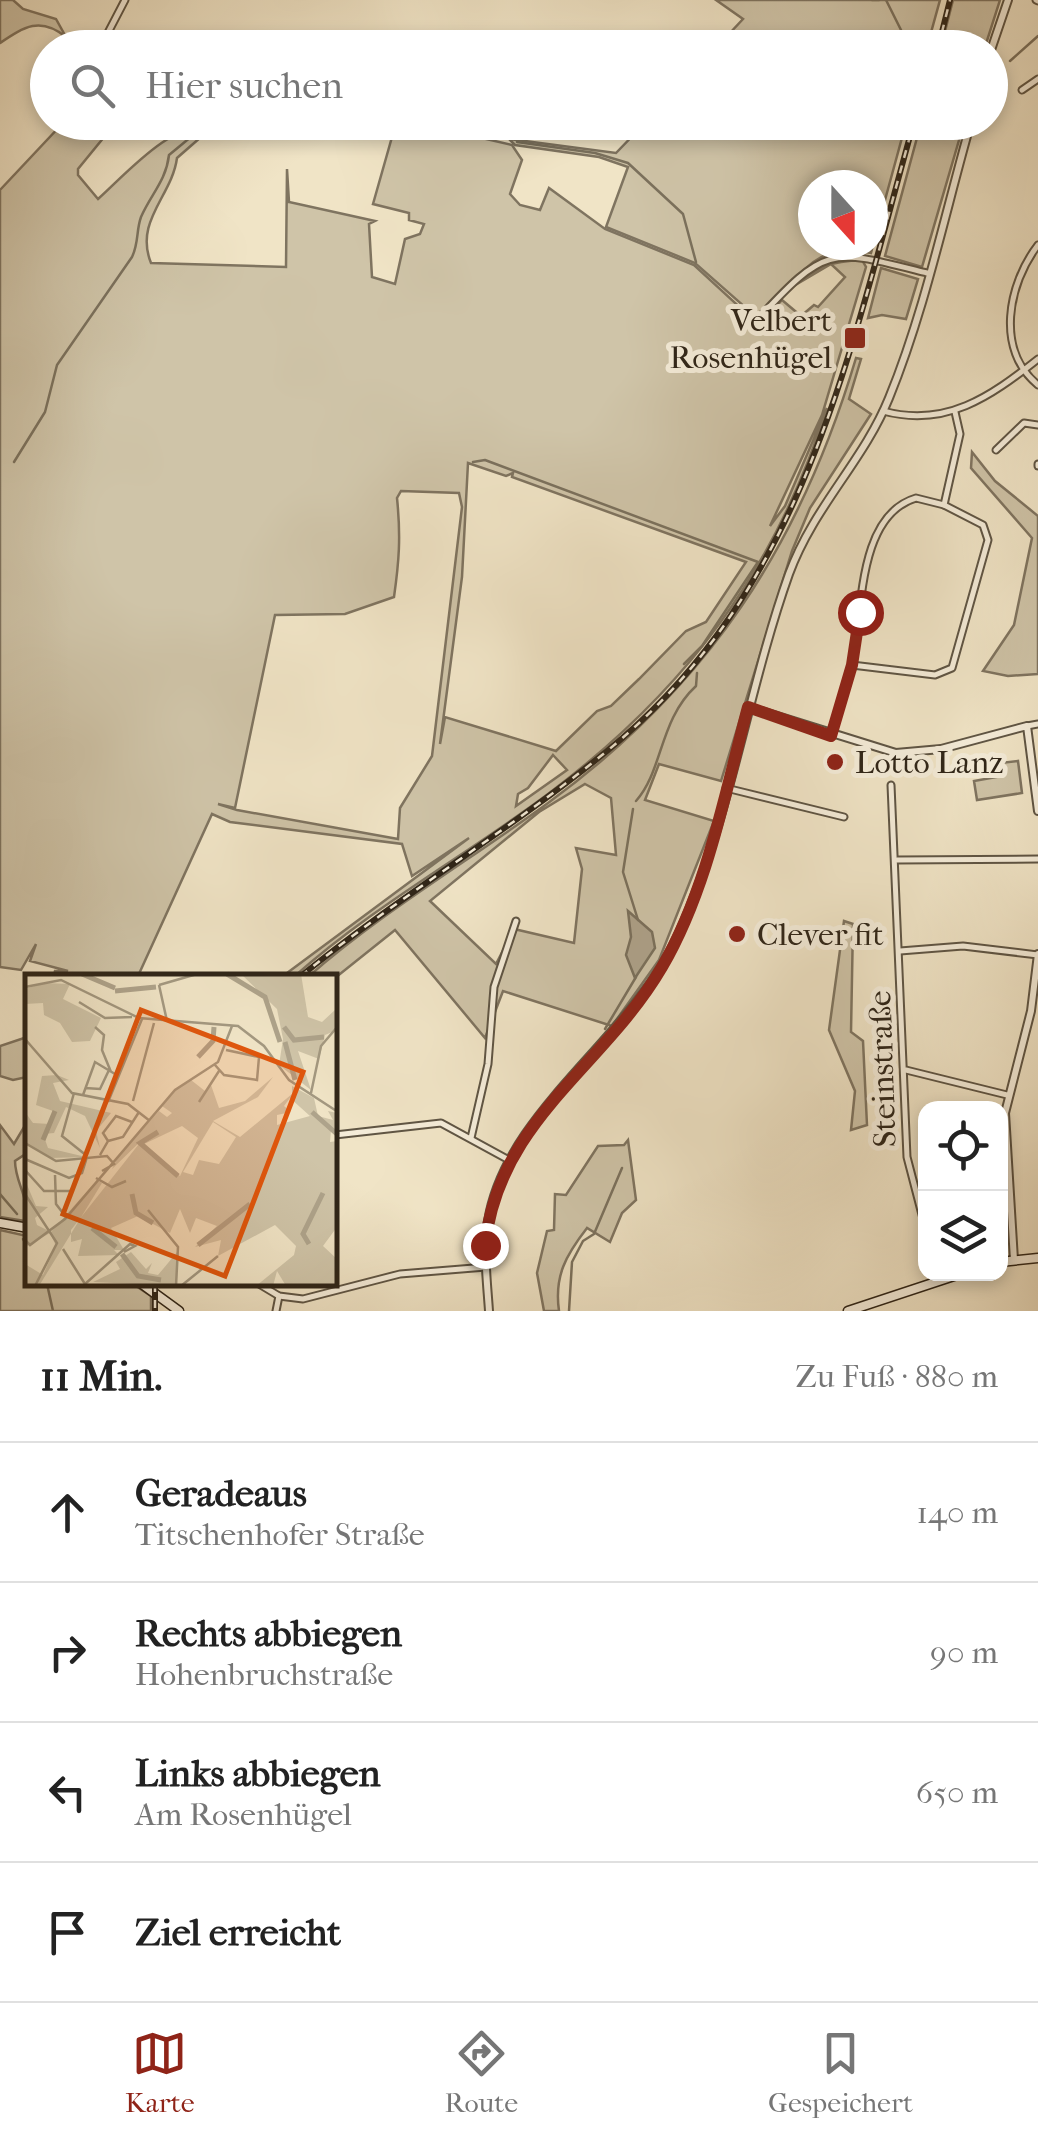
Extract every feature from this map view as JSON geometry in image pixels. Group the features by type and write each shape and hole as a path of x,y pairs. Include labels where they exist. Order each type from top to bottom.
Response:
{"main road":[{"path":"0,1223 25,1227"},
{"path":"1008,1261 1038,1258"},
{"path":"848,1311 874,1307 942,1281"},
{"path":"145,1286 179,1311"}],"street":[{"path":"109,30 125,0"},
{"path":"998,30 1008,0"},
{"path":"1022,90 1038,79"},
{"path":"489,1311 486,1267 492,1204 509,1160 538,1116 631,1013 664,964 699,880 748,707 806,532 883,411 966,140"},
{"path":"1038,245 1021,273 1012,305 1012,341 1024,370 1038,385"},
{"path":"758,319 798,276 821,260 863,256 928,273"},
{"path":"883,411 916,418 955,412 1038,359"},
{"path":"944,505 960,434 955,412"},
{"path":"996,450 1024,423 1038,424"},
{"path":"831,736 852,665 866,559 880,533 909,500 925,498 983,525 988,540 952,668 935,675 852,665"},
{"path":"748,707 878,750 918,753 1038,724"},
{"path":"1027,726 1038,811"},
{"name":"Steinstraße","path":"890,785 897,860 910,1178 918,1204"},
{"path":"726,788 844,817"},
{"path":"897,860 1038,859"},
{"path":"471,1138 488,1064 494,987 516,920"},
{"path":"900,951 964,946 1038,954 1031,1010 1007,1096 1014,1260"},
{"path":"906,1070 1007,1096"},
{"path":"338,1135 434,1122 509,1160"},
{"path":"262,1286 279,1296 303,1299 400,1274 486,1267"},
{"path":"276,1311 279,1296"}],"shaded area":[{"path":"0,0 13,0 23,9 56,19 62,30 32,26 0,43"},
{"path":"716,0 940,0 932,30 733,30 743,19"},
{"path":"953,0 1000,0 990,30 945,30"},
{"path":"47,140 102,140 78,169 78,175 98,199 166,140 198,140 177,158 150,221 147,248 151,263 286,267 287,169 289,202 375,221 369,224 372,277 395,284 405,239 420,234 424,224 409,220 409,213 373,204 391,140 490,140 512,145 522,160 510,194 520,205 540,210 549,188 605,229 694,265 759,325 782,300 801,316 814,305 818,307 845,277 831,264 862,260 866,267 822,415 770,526 785,506 827,408 781,523 752,575 683,670 597,755 516,817 355,927 297,974 286,974 469,838 412,876 402,844 230,822 212,814 139,974 54,974 68,971 30,961 36,944 21,970 0,967 0,190","holes":["468,463 506,476 513,473 512,477 746,562 706,622 686,631 611,706 597,711 556,751 445,717 440,744 462,577","401,491 459,493 462,507 432,756 400,808 398,839 237,810 218,804 235,808 275,615 345,614 394,597 399,549 397,498","553,755 567,770 516,806 518,794 528,788"]},
{"path":"510,140 616,153 629,140 901,140 888,189 888,170 798,170 798,260 817,260 755,316 695,263 606,227 628,167 599,157 515,145"},
{"path":"916,140 959,140 922,267 888,257"},
{"path":"830,265 792,287 808,274"},
{"path":"881,268 918,279 906,319 882,315 868,318"},
{"path":"856,358 861,359 849,399 871,414 810,508 792,551 721,781 659,764 645,800 714,821 659,960 612,1026 503,991 485,1038 395,930 338,976 311,974 396,908 548,803 656,711 741,607 807,490","holes":["585,784 611,798 616,855 576,848 582,869 574,943 514,929 496,964 430,901 539,812"]},
{"path":"972,452 995,481 1038,516 1038,674 1008,676 983,671 1014,625 1032,538 971,468"},
{"path":"1018,761 1022,793 977,800 974,781 1002,776 1000,763"},
{"path":"628,911 652,932 655,948 635,978 626,955 631,937"},
{"path":"844,921 853,924 851,1032 863,1041 867,1125 851,1130 855,1091 829,1030"},
{"path":"25,1038 25,1077 13,1080 0,1076 0,1046"},
{"path":"0,1125 14,1144 25,1125 25,1154 15,1161 25,1221 0,1217"},
{"path":"628,1140 636,1200 622,1213 610,1242 587,1228 563,1266 558,1287 559,1311 544,1311 537,1273 547,1231 554,1230 555,1194 566,1195 598,1146 624,1145"},
{"path":"0,1230 25,1236 25,1286 136,1286 151,1296 151,1311 0,1311"}],"waterway":[{"path":"872,0 879,0"},
{"path":"886,0 901,30"},
{"path":"1010,61 1038,36"},
{"path":"14,462 45,412 57,365 132,257 141,217 169,155 187,140"},
{"path":"517,142 595,153 628,163 683,214 696,262"},
{"path":"473,462 485,460 758,562 702,646 684,664"},
{"path":"636,801 652,775 675,714 696,686 697,673"},
{"path":"633,809 623,872 638,920"},
{"path":"605,1029 636,977"},
{"path":"569,1311 572,1262 583,1241 594,1234 622,1168"},
{"path":"0,1194 17,1214"},
{"path":"47,1286 53,1311"}],"railway":[{"path":"942,30 950,0"},
{"path":"304,974 607,751 675,687 730,617 774,542 810,464 866,296 909,140"},
{"path":"155,1286 155,1311"}],"place":[{"name":"Velbert Rosenhügel","path":"855,338"},
{"name":"Lotto Lanz","path":"835,762"},
{"name":"Clever fit","path":"737,934"}],"route":[{"path":"485,1245 497,1187 527,1131 631,1013 679,934 703,868 748,707 831,736 852,665 860,612"}]}
